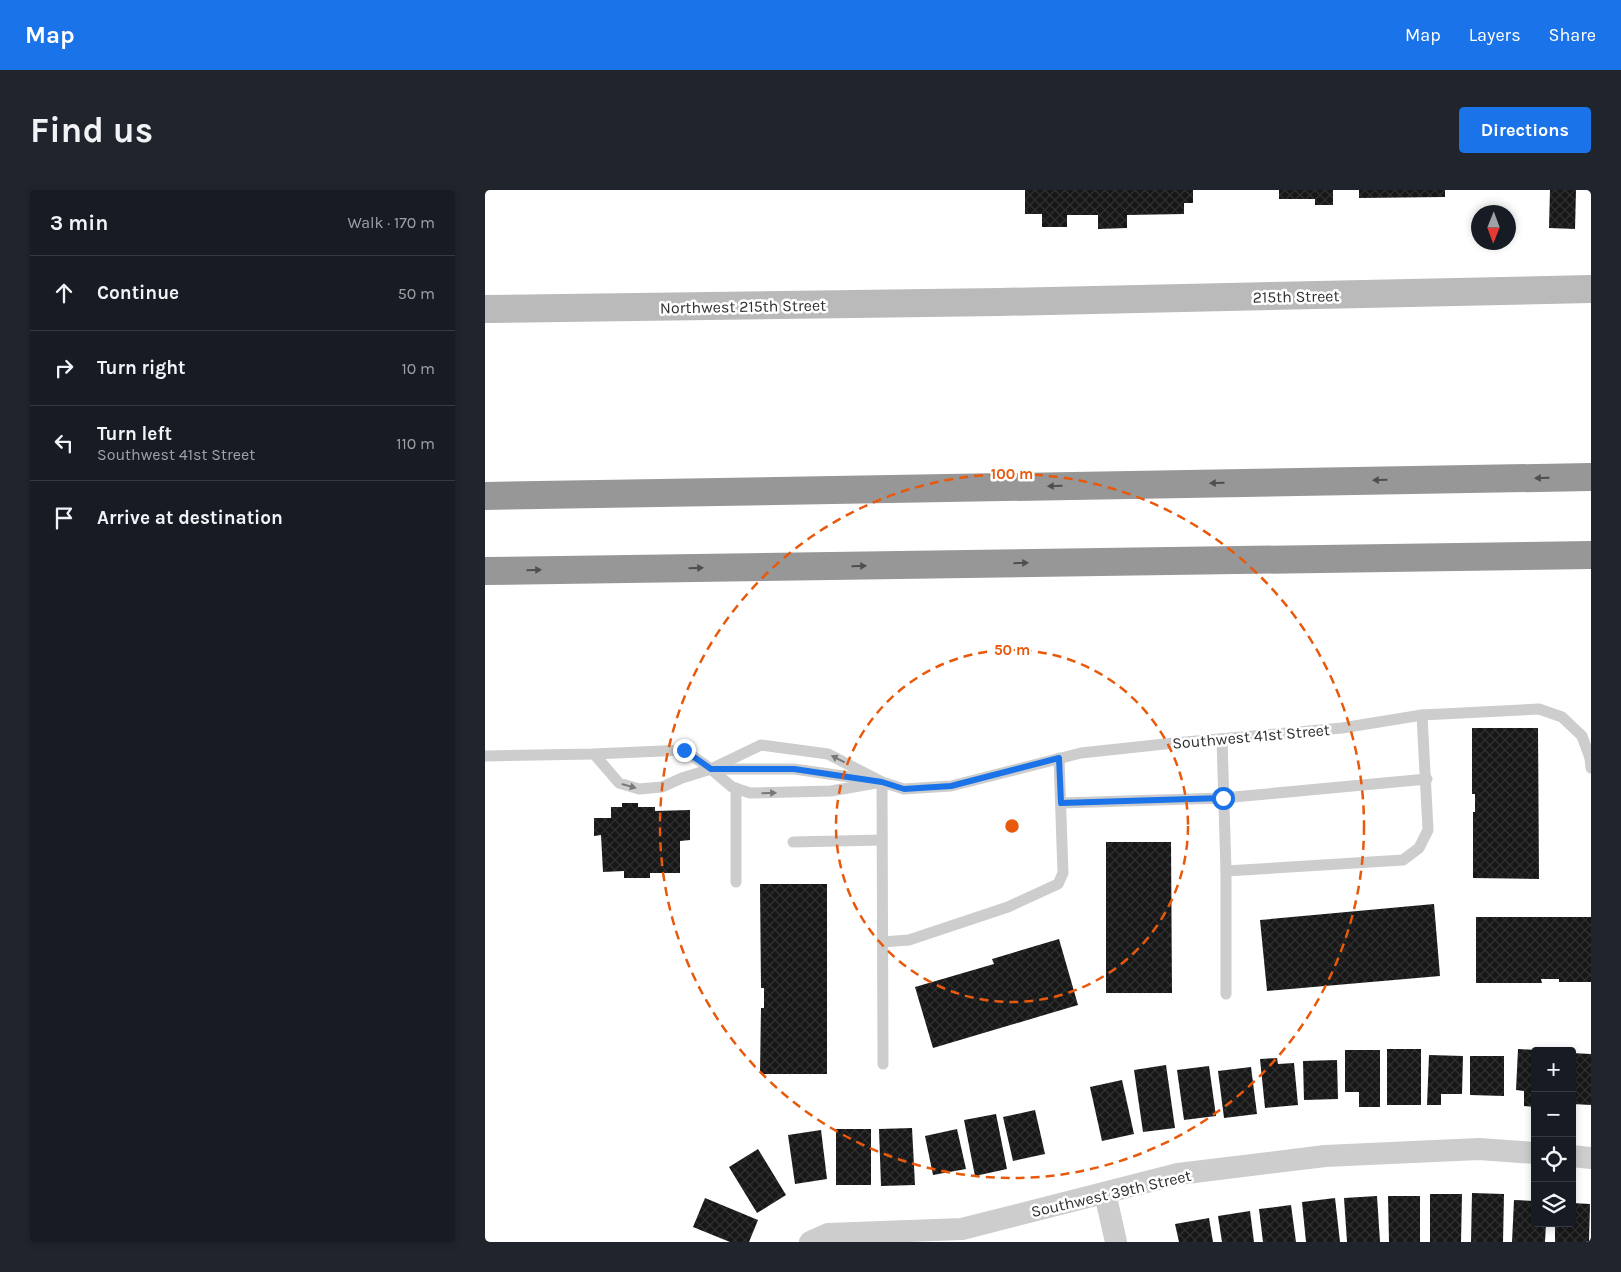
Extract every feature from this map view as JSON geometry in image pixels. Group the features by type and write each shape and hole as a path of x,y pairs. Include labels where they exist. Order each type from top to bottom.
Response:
{"highway":[{"path":"485,496 1591,477"},
{"path":"485,571 1591,555"}],"street":[{"name":"215th Street","path":"1000,302 1591,289"},
{"name":"Northwest 215th Street","path":"485,309 1000,302"},
{"name":"Southwest 39th Street","path":"810,1242 828,1234 962,1229 1178,1174 1325,1156 1479,1149 1531,1153"},
{"path":"1576,1156 1591,1158"},
{"path":"1105,1193 1116,1242"}],"lane":[{"name":"Southwest 41st Street","path":"711,769 794,769 882,782 904,789 951,786 1081,753 1342,728 1423,715 1539,709 1562,717 1582,736 1590,758 1591,768"},
{"path":"1226,871 1403,860 1419,848 1428,830 1423,715"},
{"path":"1222,739 1226,871 1226,994"},
{"name":"Southwest 41st Street","path":"711,769 761,745 828,754 882,782"},
{"name":"Southwest 41st Street","path":"485,756 684,750 732,787 750,794 831,791 882,782"},
{"path":"594,754 619,783 639,789 662,787 682,778 711,769"},
{"path":"882,942 909,940 1008,906 1058,884 1063,873 1059,758"},
{"path":"1061,803 1223,798 1427,779"},
{"path":"882,782 883,1064"},
{"path":"736,788 736,882"},
{"path":"793,842 882,840"}],"building":[{"path":"1025,190 1193,190 1193,203 1184,203 1184,214 1127,215 1127,228 1098,229 1098,215 1067,215 1067,227 1042,227 1042,214 1025,214"},
{"path":"1279,190 1333,190 1333,205 1315,205 1315,199 1279,199"},
{"path":"1359,190 1445,190 1445,197 1359,198"},
{"path":"1550,190 1576,190 1575,229 1549,228"},
{"path":"1472,728 1538,728 1539,879 1473,878 1473,812 1475,812 1475,794 1472,794"},
{"path":"622,803 638,803 638,807 655,807 655,811 690,810 690,840 680,841 680,873 650,873 650,878 624,878 624,871 603,872 601,835 594,836 594,818 611,818 611,807 622,807"},
{"path":"1106,842 1171,842 1172,993 1106,993"},
{"path":"760,884 827,884 827,1074 760,1074 761,1008 764,1008 764,988 761,988"},
{"path":"1434,904 1440,976 1267,991 1260,920"},
{"path":"1476,917 1591,917 1591,982 1559,982 1559,979 1541,979 1542,983 1476,983"},
{"path":"1059,939 1078,1005 933,1048 915,987 994,964 992,959"},
{"path":"1387,1049 1421,1049 1421,1105 1387,1105"},
{"path":"1518,1049 1531,1050 1531,1107 1524,1106 1524,1091 1516,1090"},
{"path":"1345,1050 1380,1050 1380,1107 1359,1107 1359,1092 1345,1092"},
{"path":"1576,1053 1591,1054 1591,1105 1576,1104"},
{"path":"1429,1055 1463,1056 1462,1094 1441,1094 1441,1105 1427,1105"},
{"path":"1470,1056 1504,1056 1504,1096 1470,1095"},
{"path":"1277,1058 1278,1064 1294,1063 1298,1105 1265,1108 1260,1059"},
{"path":"1337,1060 1338,1099 1304,1100 1303,1061"},
{"path":"1166,1065 1175,1128 1143,1132 1134,1070"},
{"path":"1209,1066 1216,1116 1184,1120 1177,1070"},
{"path":"1251,1067 1257,1114 1224,1118 1218,1071"},
{"path":"1122,1080 1134,1134 1102,1141 1090,1087"},
{"path":"1035,1110 1045,1154 1013,1161 1003,1117"},
{"path":"996,1114 1007,1169 975,1176 964,1120"},
{"path":"912,1128 915,1185 881,1186 879,1129"},
{"path":"836,1129 871,1129 871,1185 836,1185"},
{"path":"957,1129 966,1169 933,1175 925,1136"},
{"path":"821,1130 827,1179 795,1184 788,1135"},
{"path":"758,1149 786,1195 757,1213 729,1167"},
{"path":"1472,1193 1504,1194 1503,1242 1471,1242"},
{"path":"1430,1194 1462,1194 1461,1242 1430,1242"},
{"path":"1377,1196 1380,1242 1347,1242 1344,1198"},
{"path":"1388,1196 1420,1196 1420,1242 1389,1242"},
{"path":"705,1198 758,1220 749,1242 730,1242 693,1227"},
{"path":"1335,1198 1340,1242 1306,1242 1302,1202"},
{"path":"1514,1200 1531,1201 1531,1227 1546,1227 1545,1242 1512,1242"},
{"path":"1576,1203 1590,1204 1589,1242 1555,1242 1555,1227 1576,1227"},
{"path":"1291,1205 1296,1242 1263,1242 1259,1209"},
{"path":"1250,1211 1254,1242 1222,1242 1218,1216"},
{"path":"1209,1218 1213,1242 1179,1242 1175,1224"}],"route":[{"path":"684,750 711,769 794,769 882,782 904,789 951,786 1059,758 1061,803 1223,798"}]}
